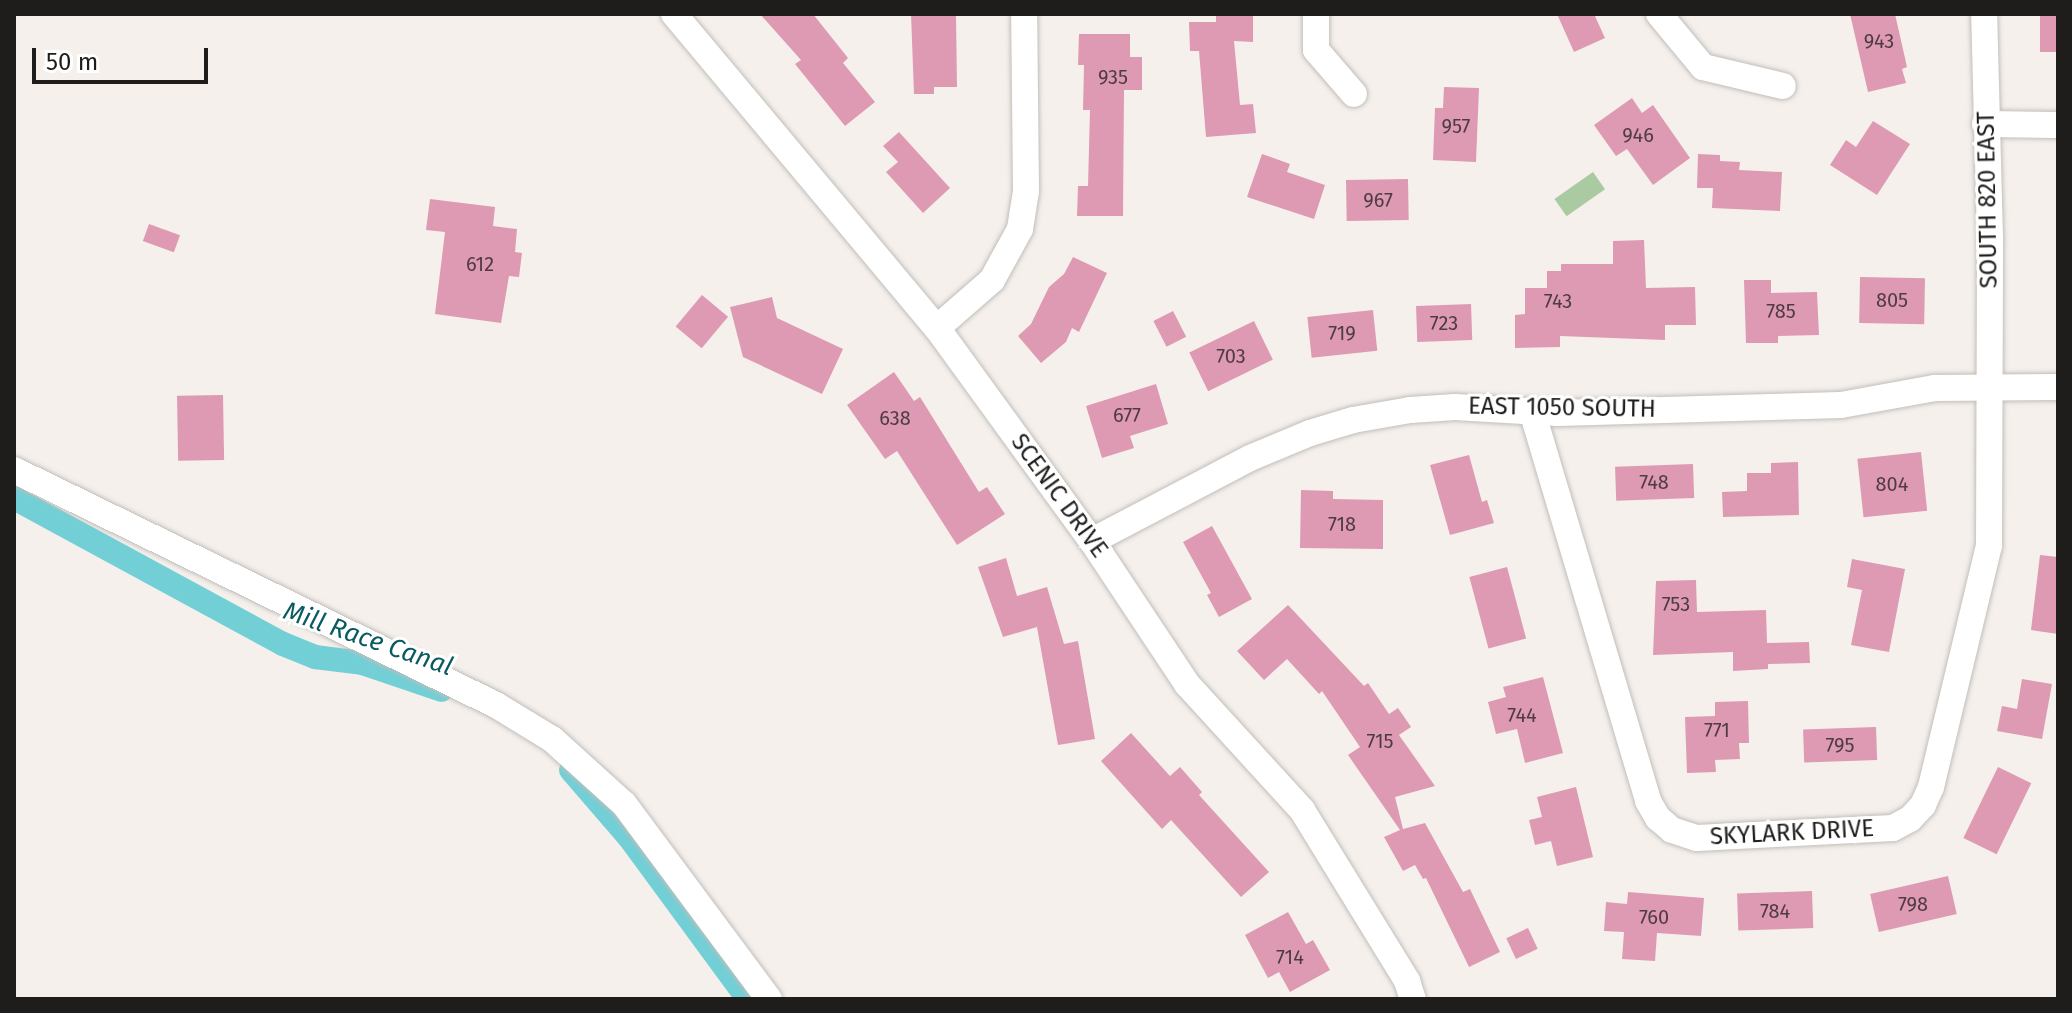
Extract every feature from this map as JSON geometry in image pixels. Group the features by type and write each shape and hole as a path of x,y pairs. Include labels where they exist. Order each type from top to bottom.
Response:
{"street":[{"name":"SCENIC DRIVE","path":"674,14 937,328 1092,541 1187,684 1302,810 1407,981 1413,999"},
{"path":"937,328 992,280 1020,229 1026,191 1024,14"},
{"path":"1316,14 1316,50 1354,94"},
{"path":"1659,14 1703,67 1783,86"},
{"name":"SOUTH 820 EAST","path":"1984,14 1991,386"},
{"path":"1985,124 2058,125"},
{"name":"SKYLARK DRIVE","path":"1532,411 1648,801 1658,818 1672,830 1697,838 1893,828 1910,819 1923,805 1931,787 1989,546 1991,386"},
{"name":"EAST 1050 SOUTH","path":"1092,541 1250,458 1353,420 1410,410 1455,407 1532,411 1841,405 1935,388 2058,387"},
{"path":"14,470 496,705 552,739 624,804 769,999"}],"green space":[{"path":"1593,172 1605,189 1567,216 1554,199"}],"building":[{"path":"760,14 813,14 848,58 843,63 875,102 845,126 795,64 801,60"},
{"path":"911,14 956,14 957,87 934,87 934,94 914,94"},
{"path":"1216,14 1253,14 1253,42 1234,41 1240,105 1253,104 1256,133 1206,137 1199,51 1190,51 1189,22 1216,22"},
{"path":"1557,14 1594,14 1605,38 1574,52"},
{"path":"1850,14 1895,14 1907,67 1902,69 1906,83 1868,92"},
{"path":"2040,14 2058,14 2058,52 2040,52"},
{"path":"1079,34 1130,34 1130,57 1142,57 1142,90 1124,90 1123,216 1077,216 1078,186 1088,186 1090,110 1083,110 1084,65 1078,65"},
{"path":"1444,87 1479,88 1476,162 1433,160 1435,108 1443,108"},
{"path":"1632,98 1642,113 1653,105 1690,158 1653,185 1627,149 1616,156 1594,125"},
{"path":"1873,121 1910,144 1877,195 1830,165 1846,140 1856,147"},
{"path":"899,132 950,188 923,213 886,172 898,162 883,146"},
{"path":"1262,154 1290,164 1287,172 1325,185 1314,219 1247,197"},
{"path":"1698,154 1720,155 1720,161 1740,162 1739,170 1782,172 1780,211 1712,208 1713,188 1697,188"},
{"path":"1408,179 1409,220 1347,221 1346,180"},
{"path":"430,199 495,207 493,226 517,229 515,252 522,253 519,277 509,276 501,323 435,314 445,232 426,230"},
{"path":"149,224 180,235 174,252 143,241"},
{"path":"1644,240 1646,288 1695,287 1696,325 1665,325 1665,340 1560,336 1560,347 1515,348 1515,315 1525,314 1525,288 1547,288 1547,271 1561,271 1561,264 1613,264 1613,241"},
{"path":"1073,257 1107,273 1079,332 1072,328 1066,342 1041,363 1018,336 1031,324 1049,287 1064,274"},
{"path":"1860,277 1925,278 1924,324 1859,323"},
{"path":"1744,280 1771,280 1771,293 1817,292 1819,335 1778,336 1778,343 1746,343"},
{"path":"702,295 728,317 702,348 676,326"},
{"path":"772,297 777,318 843,349 822,394 743,357 730,307"},
{"path":"1471,304 1472,340 1417,342 1416,306"},
{"path":"1373,310 1377,351 1312,358 1307,317"},
{"path":"1173,311 1186,337 1167,347 1153,321"},
{"path":"1254,321 1273,360 1208,391 1189,353"},
{"path":"894,372 914,401 920,397 979,492 987,487 1005,514 957,545 897,451 885,459 847,405"},
{"path":"1156,384 1168,424 1130,436 1134,448 1102,458 1086,406"},
{"path":"223,395 224,460 178,461 177,396"},
{"path":"1921,452 1927,511 1864,517 1857,459"},
{"path":"1469,455 1482,502 1487,500 1494,523 1450,535 1430,465"},
{"path":"1798,462 1799,515 1723,517 1722,492 1747,491 1747,473 1771,473 1771,463"},
{"path":"1693,464 1694,498 1616,501 1615,467"},
{"path":"1301,490 1333,491 1333,499 1383,500 1383,549 1300,548"},
{"path":"1212,526 1252,599 1219,617 1207,595 1211,593 1183,542"},
{"path":"2040,555 2058,557 2058,634 2031,630"},
{"path":"1006,558 1017,596 1047,587 1064,644 1078,641 1095,739 1058,745 1037,627 1003,637 978,567"},
{"path":"1852,559 1905,569 1889,652 1851,645 1862,590 1847,587"},
{"path":"1507,567 1526,638 1488,649 1469,577"},
{"path":"1696,580 1697,612 1766,610 1767,643 1809,642 1810,663 1768,664 1768,669 1733,671 1733,652 1653,655 1656,581"},
{"path":"1288,605 1364,686 1368,683 1389,714 1398,708 1411,727 1399,735 1435,786 1395,797 1403,829 1425,823 1463,892 1470,889 1500,952 1469,967 1426,878 1423,879 1415,865 1403,871 1384,837 1400,830 1348,755 1360,747 1322,691 1319,694 1287,659 1264,680 1237,651"},
{"path":"1543,677 1563,753 1525,763 1517,729 1496,734 1488,702 1506,697 1503,687"},
{"path":"2022,679 2052,684 2042,739 1997,731 2002,706 2017,709"},
{"path":"1748,701 1749,743 1739,743 1740,759 1715,760 1716,772 1687,773 1685,717 1715,716 1715,702"},
{"path":"1876,727 1877,760 1804,763 1803,730"},
{"path":"1131,733 1170,776 1180,767 1202,792 1199,795 1269,872 1241,897 1171,820 1162,829 1101,761"},
{"path":"1998,767 2031,783 1997,854 1963,838"},
{"path":"1576,787 1593,857 1557,866 1551,841 1535,845 1529,820 1542,817 1537,797"},
{"path":"1948,876 1957,914 1879,932 1870,894"},
{"path":"1812,891 1813,928 1738,931 1737,894"},
{"path":"1628,892 1704,898 1701,936 1657,933 1655,961 1622,959 1624,932 1604,931 1606,902 1627,904"},
{"path":"1288,912 1306,944 1313,940 1330,970 1290,992 1279,972 1268,978 1245,935"},
{"path":"1528,928 1538,949 1516,959 1506,938"}],"waterway":[{"name":"Mill Race Canal","path":"14,498 283,644 315,657 362,663 442,690"},
{"name":"Mill Race Canal","path":"571,770 629,837 748,999"}]}
